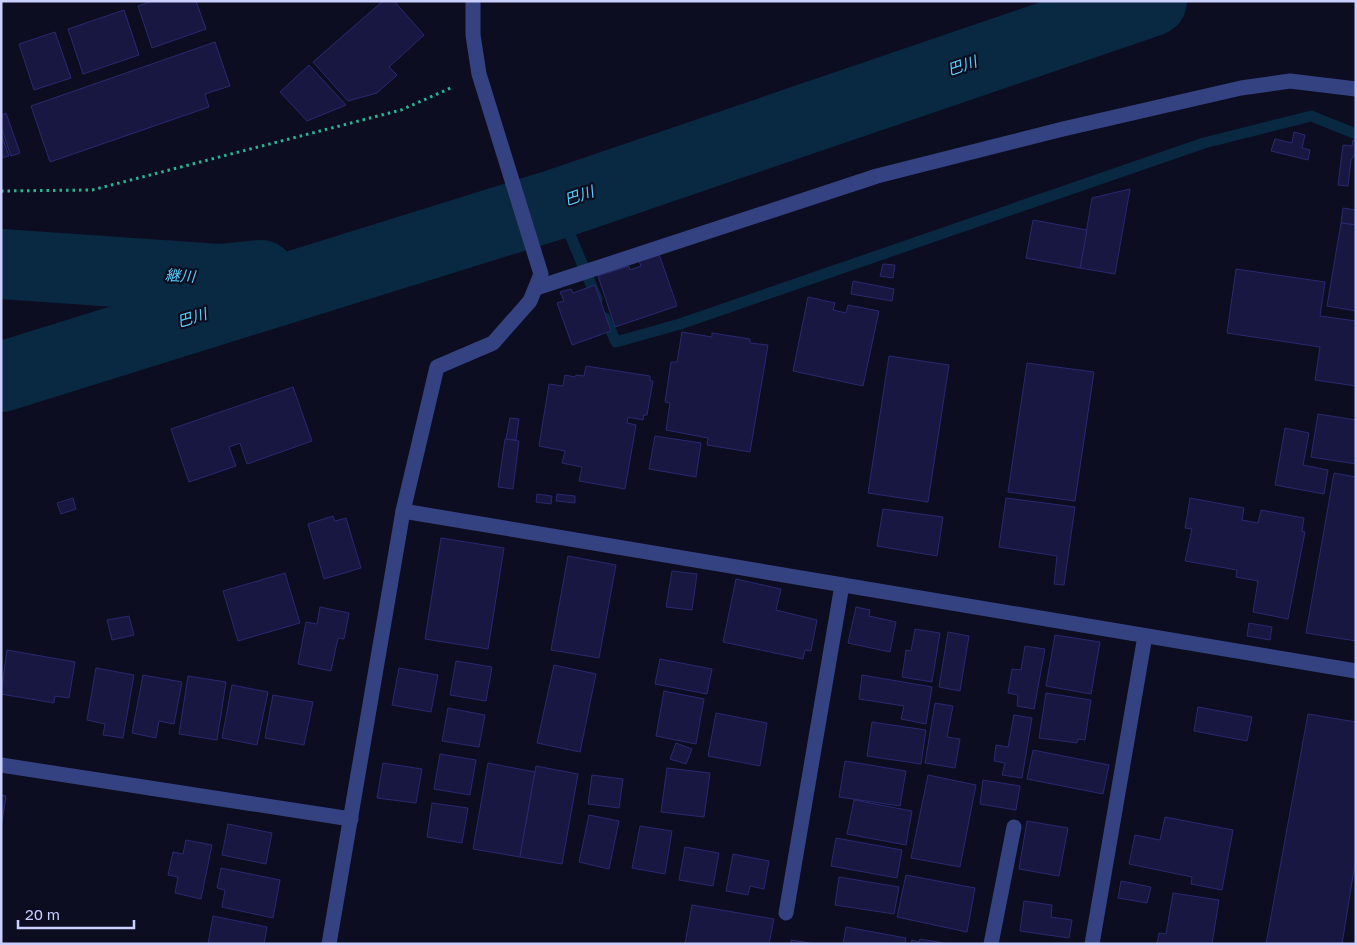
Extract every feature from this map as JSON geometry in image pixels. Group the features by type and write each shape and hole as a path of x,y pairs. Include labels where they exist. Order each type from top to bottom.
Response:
{"street":[{"path":"329,944 403,511 437,367 493,344 530,301 538,281 481,82 473,35 473,1"},
{"path":"538,281 877,176 1063,129 1240,88 1290,81 1356,89"},
{"path":"403,511 1356,671"},
{"path":"786,913 842,585"},
{"path":"1092,944 1145,636"},
{"path":"1,766 351,819"},
{"path":"991,944 1014,827"}],"path":[{"path":"1,191 92,190 401,110 481,82"}],"building":[{"path":"152,1 196,1 206,29 152,48 138,6"},
{"path":"383,1 394,1 424,35 389,67 397,75 377,93 348,101 313,62"},
{"path":"124,10 139,55 83,74 68,29"},
{"path":"55,32 71,78 34,90 19,44"},
{"path":"215,42 230,86 205,94 209,107 50,162 31,106"},
{"path":"309,65 346,105 307,121 280,92"},
{"path":"6,113 20,153 11,156 1,127 1,115"},
{"path":"1294,132 1305,135 1302,148 1310,150 1308,160 1271,151 1275,139 1292,143"},
{"path":"1,133 9,156 1,158"},
{"path":"1353,140 1356,141 1356,153 1351,160 1348,186 1338,185 1343,145 1352,146"},
{"path":"1130,189 1115,274 1080,268 1092,198"},
{"path":"1343,208 1356,210 1356,225 1341,223"},
{"path":"1033,220 1087,230 1080,268 1026,258"},
{"path":"1341,223 1356,225 1356,311 1327,306"},
{"path":"659,254 677,306 615,327 598,276 629,266 630,270 641,266 639,261"},
{"path":"883,264 895,265 893,278 880,276"},
{"path":"1236,269 1325,282 1320,316 1356,321 1356,386 1315,380 1320,347 1227,333"},
{"path":"853,281 894,289 892,301 851,294"},
{"path":"595,285 611,331 572,345 557,303 564,301 560,292 571,289 573,293"},
{"path":"808,297 835,303 833,310 846,313 848,305 879,311 863,386 793,371"},
{"path":"682,332 712,337 712,333 750,339 750,343 768,345 750,452 707,445 708,438 666,430 670,403 665,402 671,362 677,362"},
{"path":"889,356 949,365 928,502 868,493"},
{"path":"1027,363 1094,372 1075,501 1008,492"},
{"path":"586,366 650,376 650,381 653,381 647,415 644,415 643,420 628,417 627,423 636,425 625,489 579,481 582,467 562,463 565,451 539,446 549,384 563,386 565,375 584,376"},
{"path":"293,387 312,441 247,464 240,443 229,447 236,466 189,482 171,429"},
{"path":"1318,414 1356,420 1356,464 1311,457"},
{"path":"510,418 519,419 516,440 506,439"},
{"path":"1285,428 1309,433 1303,465 1328,470 1324,494 1275,485"},
{"path":"655,436 701,443 696,477 649,469"},
{"path":"505,439 519,441 513,489 498,487"},
{"path":"1334,473 1356,477 1356,641 1306,633"},
{"path":"537,494 552,496 551,504 536,502"},
{"path":"557,494 575,496 575,503 556,501"},
{"path":"73,498 76,509 61,514 57,503"},
{"path":"1006,498 1075,507 1064,585 1054,584 1057,556 999,547"},
{"path":"1190,498 1244,508 1242,520 1258,523 1261,510 1304,518 1302,531 1305,532 1288,619 1253,612 1258,581 1236,577 1237,570 1185,561 1192,529 1185,528"},
{"path":"883,509 943,517 937,556 877,546"},
{"path":"333,516 335,521 346,518 361,568 324,579 308,524"},
{"path":"441,538 504,548 488,649 425,639"},
{"path":"568,556 616,565 599,658 551,650"},
{"path":"672,571 697,574 692,610 666,607"},
{"path":"285,573 300,623 238,641 223,591"},
{"path":"736,579 781,589 776,610 817,620 811,651 805,650 803,659 723,642"},
{"path":"320,607 349,613 344,639 338,638 331,671 298,664 306,622 317,624"},
{"path":"856,607 870,610 869,616 896,622 890,652 848,643"},
{"path":"129,616 134,635 112,640 107,620"},
{"path":"1249,623 1272,627 1270,640 1247,636"},
{"path":"915,629 940,633 932,682 902,677 906,650 911,651"},
{"path":"948,632 969,636 960,691 939,687"},
{"path":"1055,635 1100,642 1091,694 1046,686"},
{"path":"1025,646 1045,649 1034,709 1017,706 1018,695 1008,693 1012,669 1021,670"},
{"path":"7,650 75,662 69,698 55,696 54,703 1,694"},
{"path":"660,659 712,669 707,694 655,684"},
{"path":"456,661 492,667 486,701 450,695"},
{"path":"554,665 596,674 580,752 537,743"},
{"path":"96,668 134,675 123,738 103,735 105,724 87,720"},
{"path":"399,668 438,675 431,712 392,705"},
{"path":"143,675 182,682 174,724 159,721 156,738 132,733"},
{"path":"862,675 932,687 926,724 901,719 904,706 859,699"},
{"path":"188,676 226,682 217,740 179,734"},
{"path":"232,685 268,692 257,745 222,738"},
{"path":"664,691 704,699 696,744 656,736"},
{"path":"1046,693 1091,700 1085,740 1078,739 1077,743 1039,738"},
{"path":"273,695 313,702 304,745 265,738"},
{"path":"935,703 953,706 947,737 960,739 955,768 925,763"},
{"path":"1198,707 1252,717 1247,741 1194,731"},
{"path":"448,708 485,715 479,747 442,741"},
{"path":"716,713 767,723 760,766 708,756"},
{"path":"1308,714 1356,722 1356,857 1342,944 1266,944"},
{"path":"1014,715 1032,718 1022,778 1002,775 1005,763 994,761 996,745 1008,747"},
{"path":"872,722 926,730 921,764 867,756"},
{"path":"676,743 692,749 686,764 670,759"},
{"path":"1033,750 1109,765 1103,794 1027,779"},
{"path":"440,754 476,760 470,795 434,789"},
{"path":"845,761 906,771 900,806 839,797"},
{"path":"383,763 422,769 416,803 377,798"},
{"path":"488,763 535,772 520,857 473,849"},
{"path":"536,766 578,774 562,864 520,857"},
{"path":"667,768 710,773 704,817 661,812"},
{"path":"592,775 623,779 619,808 588,804"},
{"path":"928,775 976,785 960,867 911,858"},
{"path":"983,780 1020,786 1016,810 980,804"},
{"path":"1,795 6,796 1,828"},
{"path":"854,800 912,811 906,845 847,834"},
{"path":"432,803 468,808 462,843 427,837"},
{"path":"589,815 619,821 609,869 579,862"},
{"path":"1165,817 1233,830 1222,890 1191,884 1192,877 1129,864 1135,835 1160,840"},
{"path":"1027,821 1068,828 1059,876 1019,869"},
{"path":"228,824 272,833 266,864 222,855"},
{"path":"640,826 672,831 665,874 632,868"},
{"path":"836,838 902,850 897,878 831,866"},
{"path":"186,840 212,845 201,899 175,893 178,877 168,875 173,852 183,854"},
{"path":"685,847 719,853 713,886 679,880"},
{"path":"733,854 769,861 764,889 750,886 748,895 726,891"},
{"path":"221,868 280,880 273,918 222,907 225,890 217,888"},
{"path":"906,875 975,888 967,932 897,917"},
{"path":"839,877 899,887 894,914 835,905"},
{"path":"1121,881 1151,887 1147,903 1118,898"},
{"path":"1173,893 1219,900 1212,944 1157,944 1159,933 1166,934"},
{"path":"1024,901 1052,905 1051,917 1072,920 1069,938 1020,931"},
{"path":"692,905 774,919 769,944 685,944"},
{"path":"213,916 267,927 264,944 208,944"},
{"path":"846,927 906,938 905,944 843,944"},
{"path":"920,939 949,944 911,944 912,940 919,942"},
{"path":"791,940 816,944 791,944"}],"waterway":[{"name":"巴川","path":"1,377 557,204 1152,1"},
{"path":"605,318 616,342 680,324 1204,143 1311,116 1356,134"},
{"path":"557,204 597,299"},
{"name":"継川","path":"1,264 219,279 261,275"}]}
